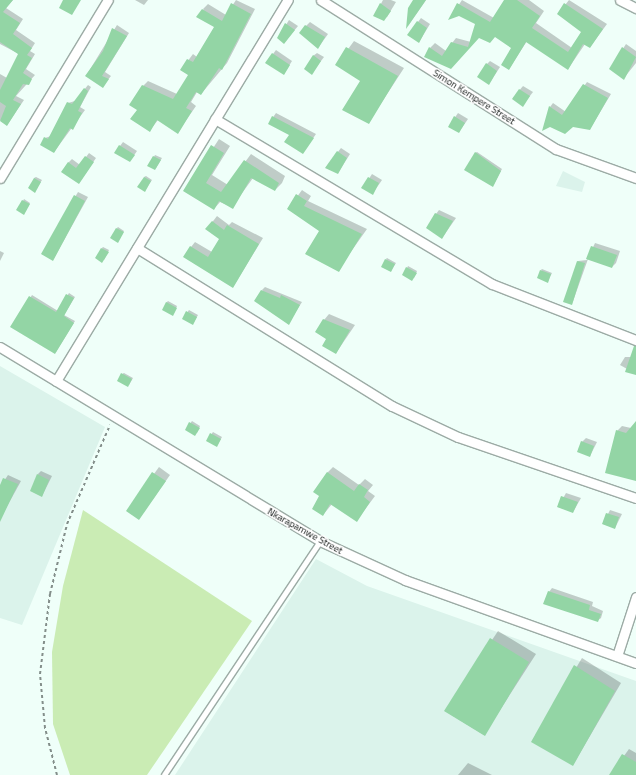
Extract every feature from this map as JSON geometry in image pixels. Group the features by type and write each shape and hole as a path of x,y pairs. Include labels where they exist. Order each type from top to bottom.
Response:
{"street":[{"path":"0,178 108,0"},
{"path":"56,381 288,0"},
{"name":"Simon Kempere Street","path":"321,0 556,149 636,178"},
{"path":"620,0 636,8"},
{"path":"215,119 492,284 636,340"},
{"path":"137,248 392,406 458,437 636,498"},
{"name":"Nkarapamwe Street","path":"0,347 320,541 405,580 636,663"},
{"path":"617,656 636,597"}],"lane":[{"path":"164,775 320,541"}],"path":[{"path":"57,775 45,728 40,674 50,594 67,524 114,417"}],"shaded area":[{"path":"563,171 585,182 582,192 556,186"},
{"path":"0,366 105,427 22,625 0,618"},
{"path":"316,559 367,586 636,681 636,775 175,775"}],"green space":[{"path":"83,510 252,621 147,775 70,775 53,724 52,652 63,586"}],"building":[{"path":"0,0 13,0 3,12 20,23 13,34 32,48 27,55 32,58 23,73 32,79 29,85 23,84 13,100 21,104 7,126 0,121 6,106 0,102 0,90 18,54 0,42"},
{"path":"63,0 81,0 72,15 59,8"},
{"path":"413,0 426,0 406,29 408,8"},
{"path":"504,0 517,0 540,16 532,28 568,52 581,32 557,14 564,3 603,29 590,48 583,44 568,70 526,42 509,70 501,65 511,48 495,37 490,43 479,38 451,69 424,57 429,47 442,56 451,42 468,47 475,24 459,16 448,20 457,3 490,22"},
{"path":"231,3 251,14 222,70 219,68 201,95 196,92 186,108 192,111 178,134 157,120 150,132 130,119 137,110 129,105 142,85 173,99 188,75 180,70 187,59 193,62 214,27 196,17 202,9 222,21"},
{"path":"380,3 391,11 384,21 373,16"},
{"path":"417,21 427,28 419,43 407,35"},
{"path":"285,23 295,30 284,44 277,38"},
{"path":"305,25 325,37 318,49 299,33"},
{"path":"112,28 127,36 102,76 109,79 103,88 85,76 103,51"},
{"path":"346,47 398,76 369,124 342,110 360,81 335,65"},
{"path":"622,47 636,57 624,80 609,69"},
{"path":"272,53 290,65 284,75 265,63"},
{"path":"313,55 321,61 312,75 304,69"},
{"path":"486,63 497,71 489,85 477,77"},
{"path":"583,84 608,98 590,130 573,127 565,134 550,127 542,131 549,106 562,115"},
{"path":"84,88 88,91 78,111 82,113 73,130 70,128 54,153 40,145 44,137 48,139 67,102 72,104"},
{"path":"519,89 530,96 523,107 512,99"},
{"path":"272,116 314,138 303,154 284,142 289,135 268,124"},
{"path":"454,116 465,123 459,133 448,127"},
{"path":"119,145 135,155 130,162 114,153"},
{"path":"211,145 224,153 206,183 221,192 244,160 279,183 275,191 251,178 233,209 219,201 214,210 183,191"},
{"path":"337,151 347,158 338,174 325,168"},
{"path":"475,152 501,171 493,187 464,170"},
{"path":"85,156 94,162 79,184 61,172 68,162 76,168"},
{"path":"153,156 161,160 155,170 147,166"},
{"path":"144,177 151,181 145,192 137,187"},
{"path":"368,177 379,183 373,195 361,188"},
{"path":"34,178 41,182 35,193 28,188"},
{"path":"296,194 307,201 304,206 362,234 339,272 305,254 319,231 287,209"},
{"path":"74,195 85,201 53,261 41,254"},
{"path":"22,200 30,204 24,215 16,210"},
{"path":"435,213 453,221 442,239 426,228"},
{"path":"212,221 224,230 227,225 259,244 233,288 183,257 190,246 208,257 219,239 205,229"},
{"path":"116,228 124,232 118,243 110,238"},
{"path":"591,246 617,255 612,268 586,259"},
{"path":"101,248 109,252 102,263 95,258"},
{"path":"385,259 395,264 391,272 381,267"},
{"path":"577,261 585,263 572,305 563,302"},
{"path":"406,267 417,273 412,281 402,275"},
{"path":"540,270 551,274 548,283 537,278"},
{"path":"261,290 280,298 281,295 300,305 289,325 254,301"},
{"path":"66,294 74,298 64,316 74,323 55,354 10,327 29,296 56,312"},
{"path":"166,302 177,308 173,316 162,310"},
{"path":"186,311 197,317 193,325 182,319"},
{"path":"323,319 350,330 336,354 322,346 326,339 315,332"},
{"path":"634,346 636,346 636,375 625,372"},
{"path":"121,373 132,379 128,387 117,381"},
{"path":"636,421 636,481 605,473 616,430 626,433"},
{"path":"189,422 200,428 195,436 185,430"},
{"path":"210,433 221,439 217,447 206,441"},
{"path":"581,441 594,446 590,457 577,452"},
{"path":"152,472 166,481 139,520 126,511"},
{"path":"327,472 354,491 359,484 368,490 364,497 370,502 357,522 330,504 323,516 312,509 319,496 313,492"},
{"path":"37,474 49,480 42,497 30,491"},
{"path":"3,478 18,484 0,522 0,485"},
{"path":"561,496 578,502 573,513 557,507"},
{"path":"606,513 619,517 615,529 602,524"},
{"path":"548,591 590,605 589,610 601,614 598,622 543,604"},
{"path":"490,638 529,662 485,736 444,711"},
{"path":"574,665 615,691 573,766 531,742"},
{"path":"622,754 636,762 636,775 609,775"}]}
